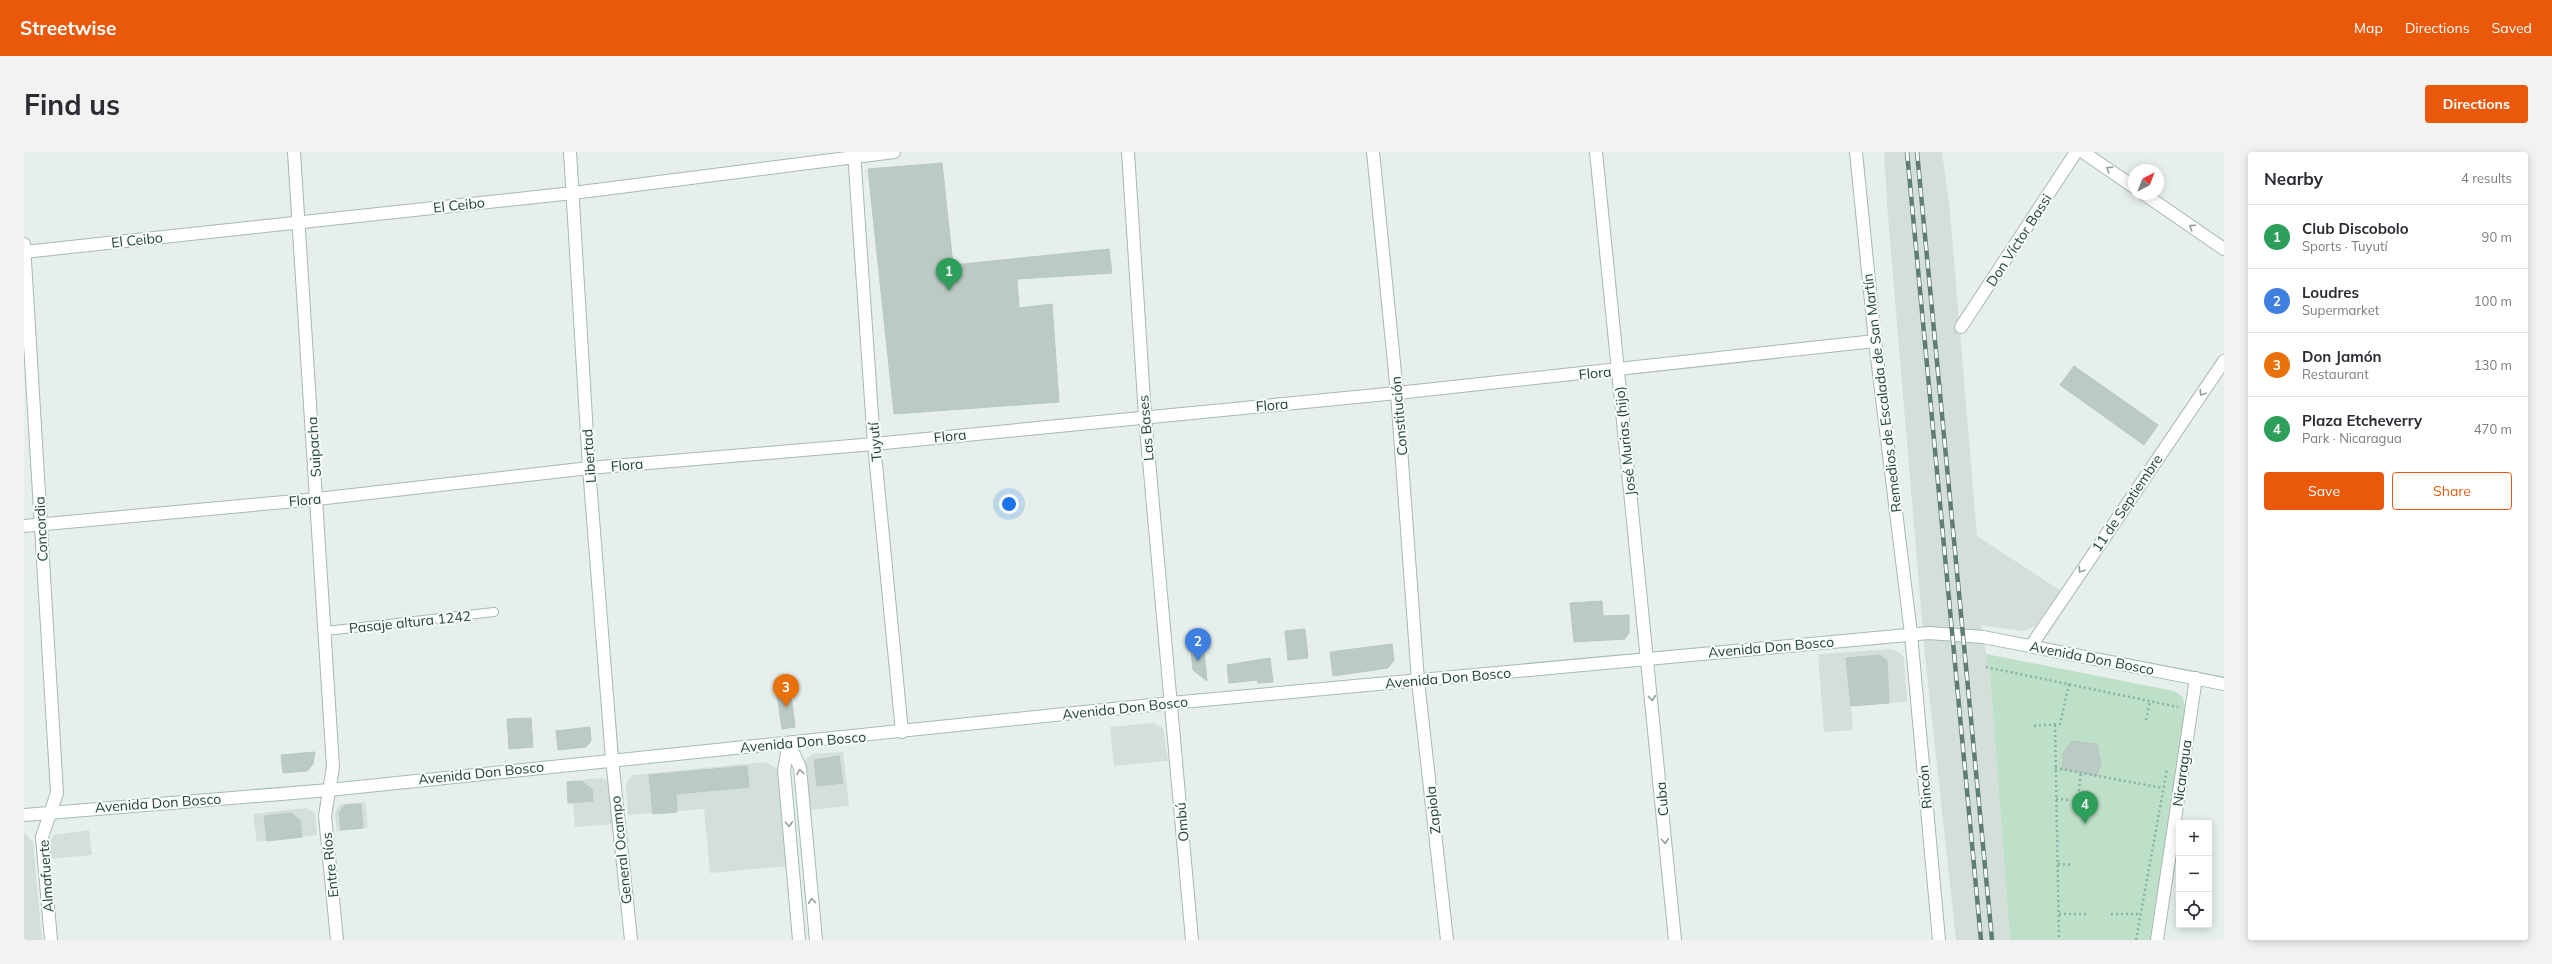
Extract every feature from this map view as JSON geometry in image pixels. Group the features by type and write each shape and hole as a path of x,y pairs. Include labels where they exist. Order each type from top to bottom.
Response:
{"street":[{"name":"Suipacha","path":"294,152 326,631 333,767 329,790"},
{"name":"Libertad","path":"570,152 589,468 612,759"},
{"name":"El Ceibo","path":"24,249 573,193 854,154 894,152"},
{"name":"Las Bases","path":"1128,152 1145,416 1171,703"},
{"name":"Constitución","path":"1373,152 1397,393 1418,681"},
{"name":"José Murias (hijo)","path":"1596,152 1648,659"},
{"name":"Remedios de Escalada de San Martín","path":"1856,152 1875,341 1911,634"},
{"name":"Don Víctor Bassi","path":"1961,327 2076,152"},
{"path":"2083,152 2128,183"},
{"name":"Tuyutí","path":"854,154 874,444 902,732"},
{"path":"2153,200 2224,249"},
{"name":"Concordia","path":"24,249 57,793 49,814"},
{"name":"Flora","path":"24,526 317,499 589,468 874,444 1145,416 1618,371 1875,341"},
{"name":"11 de Septiembre","path":"2031,646 2224,361"},
{"name":"Avenida Don Bosco","path":"24,815 49,814 85,808 329,790 612,759 902,732 1171,703 1911,634 1962,634 2224,684"},
{"name":"Rincón","path":"1911,634 1939,940"},
{"name":"Cuba","path":"1648,659 1675,940"},
{"name":"Nicaragua","path":"2157,940 2196,678"},
{"name":"Zapiola","path":"1418,681 1447,940"},
{"name":"Ombú","path":"1171,703 1192,940"},
{"path":"789,743 784,770 799,940"},
{"path":"789,743 800,768 816,940"},
{"name":"General Ocampo","path":"612,759 631,940"},
{"name":"Entre Ríos","path":"329,790 325,816 337,940"},
{"name":"Almafuerte","path":"49,814 42,837 51,940"}],"lane":[{"name":"Pasaje altura 1242","path":"326,631 494,612"}],"path":[{"path":"1986,667 2178,707 2177,713"},
{"path":"2034,726 2060,724 2068,684"},
{"path":"2146,720 2150,701"},
{"path":"2054,725 2059,940"},
{"path":"2136,940 2167,767"},
{"path":"2055,768 2163,788"},
{"path":"2078,796 2081,772"},
{"path":"2056,799 2071,800"},
{"path":"2058,864 2073,865"},
{"path":"2059,914 2089,914"},
{"path":"2111,914 2140,914"}],"shaded area":[{"path":"1884,152 1942,152 1950,212 1977,536 2061,591 2036,625 2030,629 2021,631 1981,625 1990,674 2010,940 1956,940 1925,656 1888,217"},
{"path":"1891,649 1900,653 1904,658 1907,702 1851,706 1853,730 1824,732 1818,654"},
{"path":"1153,723 1163,728 1168,761 1114,766 1110,727"},
{"path":"843,752 849,806 810,810 805,760 813,754"},
{"path":"765,762 776,768 780,776 789,866 710,873 704,809 628,815 626,786 628,779 633,775"},
{"path":"601,778 610,782 615,824 575,827 571,781"},
{"path":"365,802 368,828 337,831 335,814 341,804"},
{"path":"306,808 315,813 317,835 257,842 253,814"},
{"path":"89,830 92,855 51,859 49,844 54,835"},
{"path":"24,832 33,842 42,940 24,940"}],"green space":[{"path":"1986,654 2174,691 2183,697 2185,708 2151,940 2010,940 1990,674"}],"building":[{"path":"942,163 953,265 1109,249 1112,273 1017,279 1019,308 1052,304 1059,402 894,414 868,169"},
{"path":"2074,366 2158,425 2144,445 2060,385"},
{"path":"1602,601 1603,616 1629,615 1629,633 1625,639 1574,642 1570,603"},
{"path":"1305,629 1308,658 1288,660 1285,631"},
{"path":"1392,644 1394,660 1388,668 1333,676 1330,652"},
{"path":"1204,650 1207,681 1193,670 1191,651"},
{"path":"1880,655 1887,661 1889,703 1851,706 1846,658"},
{"path":"1270,658 1273,682 1258,683 1257,680 1229,683 1227,665"},
{"path":"790,686 795,727 782,729 776,688"},
{"path":"531,718 533,747 509,749 507,719"},
{"path":"590,727 591,741 586,747 558,750 556,731"},
{"path":"2072,741 2097,744 2101,763 2097,776 2062,769 2063,753"},
{"path":"315,752 313,764 307,771 283,773 281,755"},
{"path":"839,756 843,783 817,786 814,760"},
{"path":"747,766 749,787 676,794 677,812 653,814 649,775"},
{"path":"581,781 592,789 593,801 568,803 567,782"},
{"path":"361,804 363,828 341,830 339,813 345,805"},
{"path":"291,813 300,820 302,837 267,841 264,816"}],"railway":[{"path":"1907,152 1981,940"},
{"path":"1917,152 1992,940"}],"place":[{"name":"Club Discobolo","path":"949,291"},
{"name":"Loudres","path":"1198,661"},
{"name":"Don Jamón","path":"786,707"},
{"name":"Plaza Etcheverry","path":"2085,824"}]}
